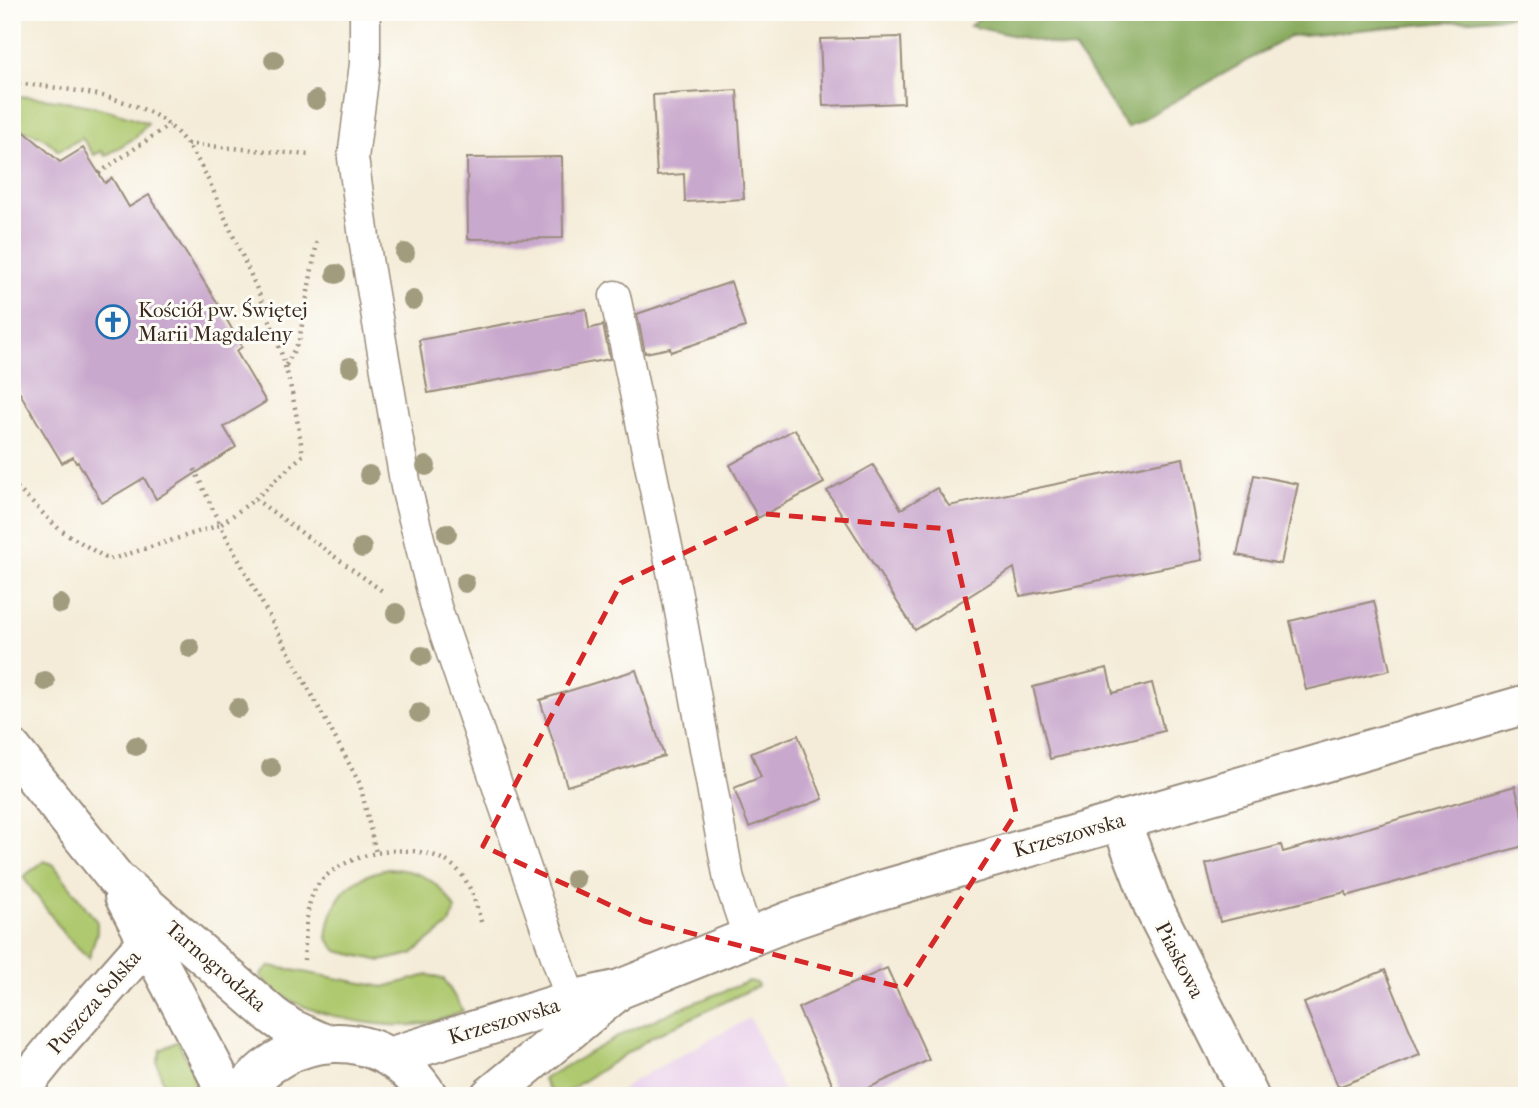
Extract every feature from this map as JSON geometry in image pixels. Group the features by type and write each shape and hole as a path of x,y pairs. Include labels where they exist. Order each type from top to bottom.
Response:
{"street":[{"name":"Krzeszowska","path":"389,1057 571,1000 620,989 748,936 874,892 1527,704"},
{"name":"Tarnogrodzka","path":"12,749 116,879 273,1016 290,1028 323,1043"},
{"name":"Piaskowa","path":"1121,820 1154,908 1249,1096"},
{"name":"Tarnogrodzka","path":"116,879 208,1055 224,1096"},
{"name":"Puszcza Solska","path":"15,1096 147,942"},
{"name":"Krzeszowska","path":"490,1096 620,989"},
{"path":"239,1096 251,1079 266,1065 284,1054 323,1043 346,1043 369,1048 389,1057 415,1077 428,1096"}],"lane":[{"path":"365,12 365,64 353,159 406,486 436,607 571,1000"},
{"path":"614,296 678,600 729,880 748,936"}],"path":[{"path":"12,83 70,89 133,105 170,125 187,144 212,189 258,293 285,366 303,455 255,499 220,526 110,560 59,529 12,483"},
{"path":"99,173 170,125"},
{"path":"187,144 353,159"},
{"path":"285,366 299,341 324,209 359,202"},
{"path":"193,466 220,526 360,784 376,853"},
{"path":"255,499 411,612 436,607"},
{"path":"304,960 310,905 318,885 344,864 376,853 415,850 452,866 462,875 472,894 482,925"}],"highlighted area":[{"path":"766,514 949,529 1016,813 904,988 644,921 483,846 621,583"}],"shaded area":[{"path":"750,1018 786,1096 615,1096 633,1081"}],"green space":[{"path":"987,12 1527,12 1527,15 1291,36 1127,128 1075,49 970,26"},
{"path":"12,96 81,104 148,123 136,137 105,156 102,151 94,155 82,138 58,151 38,135 12,131"},
{"path":"44,861 53,864 97,922 97,932 89,958 66,936 23,877"},
{"path":"388,869 419,874 443,891 455,909 450,924 412,954 381,961 337,951 327,938 338,901 352,884"},
{"path":"270,966 384,987 428,975 444,979 463,1011 437,1021 411,1025 374,1024 329,1015 287,998 271,988 260,975"},
{"path":"749,981 757,983 758,986 654,1036 563,1094 550,1091 543,1079 623,1034"},
{"path":"178,1041 192,1070 198,1096 167,1096 157,1062 161,1050"},
{"path":"329,1088 341,1089 362,1096 303,1096"}],"building":[{"path":"901,37 904,103 823,106 820,39"},
{"path":"737,90 744,199 685,202 684,174 657,176 653,95"},
{"name":"Kościół pw. Świętej Marii Magdaleny","path":"12,121 60,162 83,148 105,183 112,178 129,207 149,195 215,299 242,347 236,351 266,402 224,427 236,447 156,499 144,478 102,503 73,457 62,463 12,380"},
{"path":"562,157 563,238 468,239 467,158"},
{"path":"731,282 745,327 671,352 670,348 645,353 637,314"},
{"path":"586,309 589,329 603,325 610,359 428,393 419,340"},
{"path":"795,429 824,483 758,518 730,465"},
{"path":"1183,458 1202,560 1020,596 1014,568 915,630 827,491 873,465 901,509 937,488 949,506"},
{"path":"1254,475 1298,484 1281,564 1237,555"},
{"path":"1374,601 1390,670 1306,690 1290,621"},
{"path":"1107,668 1113,693 1152,683 1164,731 1050,759 1033,687"},
{"path":"636,670 664,756 567,786 540,700"},
{"path":"798,735 823,799 749,827 734,788 761,777 751,753"},
{"path":"1515,786 1527,832 1527,845 1347,896 1346,892 1220,922 1206,864 1281,845 1283,852"},
{"path":"887,968 929,1060 851,1096 838,1096 798,1008"},
{"path":"1385,970 1420,1055 1338,1087 1304,1003"}],"place":[{"name":"Kościół pw. Świętej Marii Magdaleny","path":"113,322"}]}
